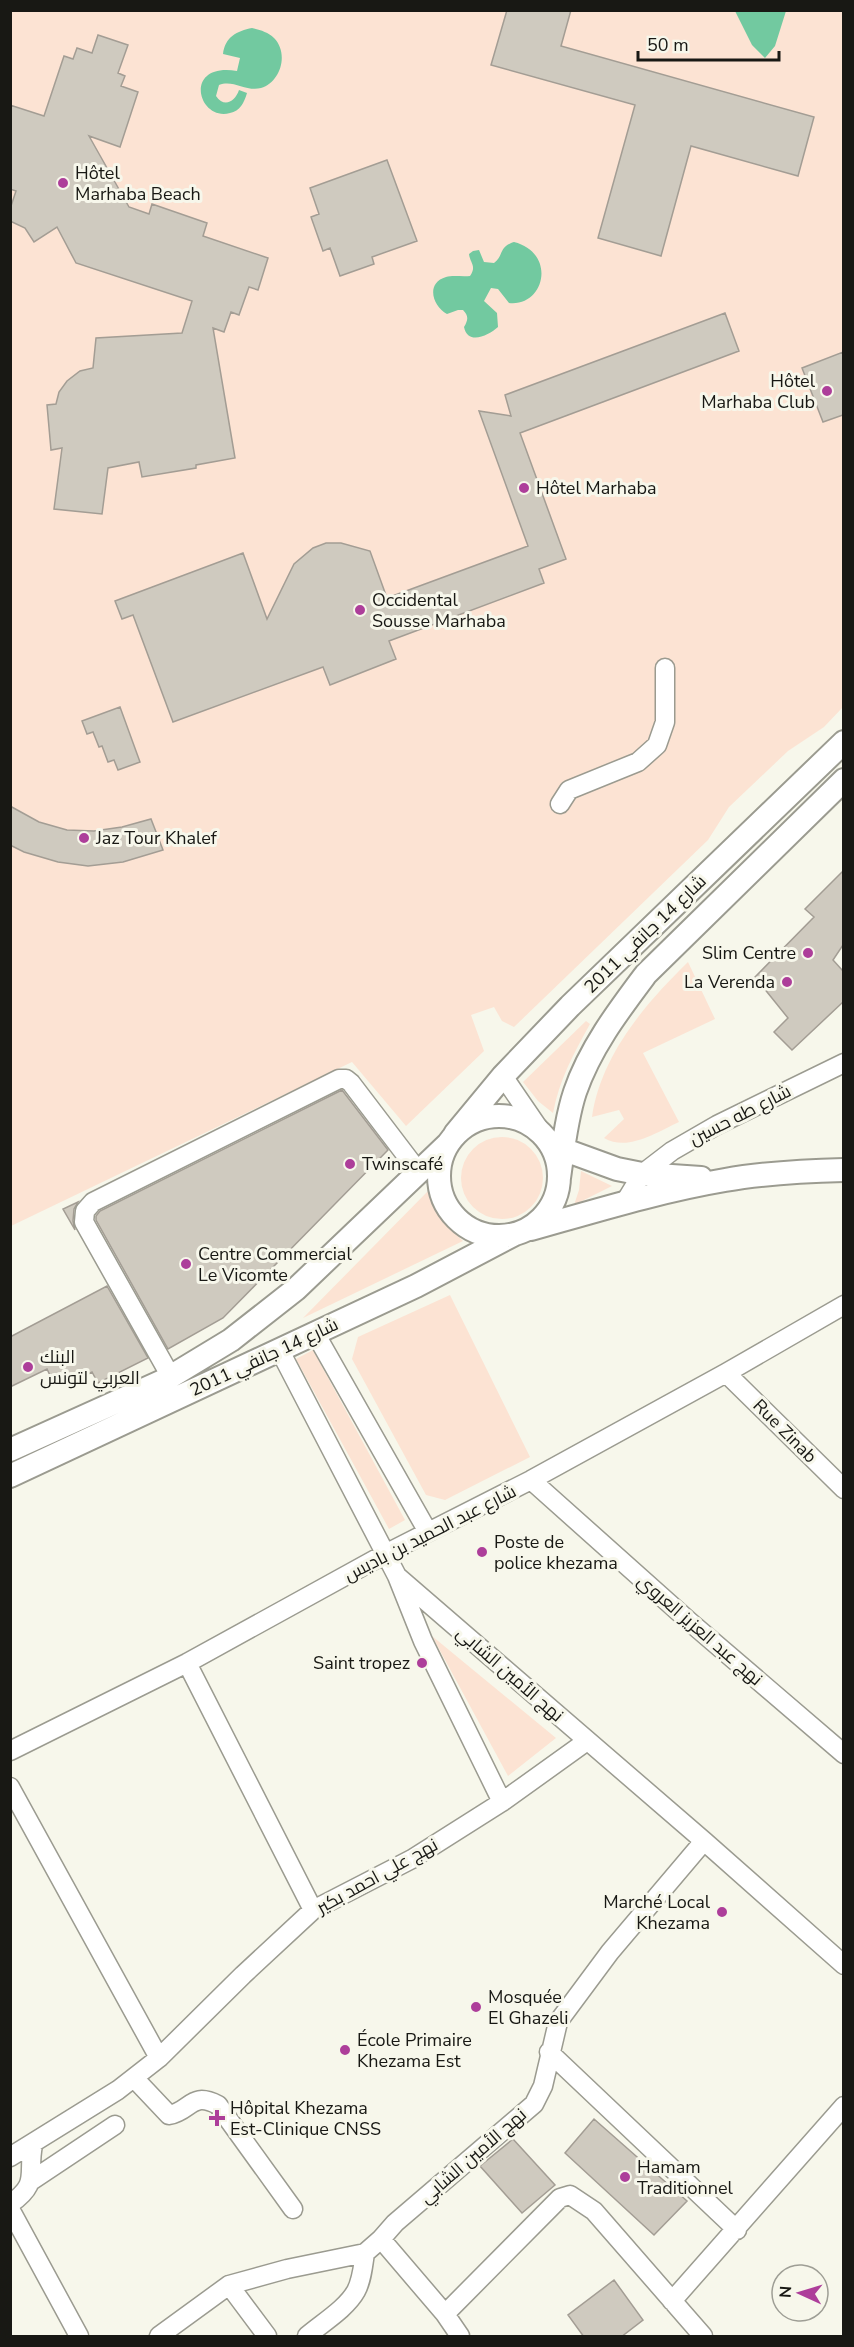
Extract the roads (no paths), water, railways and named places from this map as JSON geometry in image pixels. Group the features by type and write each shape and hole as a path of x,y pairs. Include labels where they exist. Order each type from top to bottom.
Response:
{"main road":[{"name":"شارع 14 جانفي 2011","path":"10,1450 171,1377 231,1340 288,1296 451,1139 503,1076 570,1006 843,742"},
{"name":"شارع 14 جانفي 2011","path":"553,1144 575,1091 604,1032 646,974 843,780"},
{"path":"726,1179 642,1174 617,1169 553,1144 529,1124 510,1117 490,1116 471,1122 451,1139 440,1163 439,1184 445,1204 457,1220 475,1232 495,1236 521,1232 625,1202 726,1179 799,1171 843,1170"},
{"path":"521,1232 539,1220 550,1208 556,1194 559,1178 553,1144"},
{"name":"شارع 14 جانفي 2011","path":"10,1476 416,1286 521,1232"}],"street":[{"path":"560,804 569,790 638,762 657,745 665,722 665,668"},
{"name":"شارع طه حسين","path":"642,1174 672,1151 717,1125 843,1063"},
{"path":"503,1076 553,1144"},
{"path":"171,1377 84,1222 85,1211 93,1202 339,1079 346,1079 351,1083 418,1171"},
{"path":"625,1202 642,1174"},
{"name":"شارع عبد الحميد بن باديس","path":"10,1751 187,1663 385,1554 531,1480 726,1373 843,1305"},
{"path":"315,1333 428,1532"},
{"path":"279,1349 397,1576 423,1641 502,1802"},
{"name":"Rue Zinab","path":"726,1373 843,1489"},
{"name":"نهج عبد العزيز العروي","path":"531,1480 843,1754"},
{"name":"نهج الأمين الشابي","path":"397,1576 704,1841 843,1965"},
{"path":"187,1663 313,1910"},
{"name":"نهج علي احمد بكير","path":"10,2157 33,2145 134,2078 159,2058 313,1910 412,1859 502,1802 587,1741"},
{"path":"10,1787 159,2058"},
{"name":"نهج الأمين الشابي","path":"364,2253 381,2239 394,2223 534,2104 543,2086 549,2052 558,2022 610,1952 704,1841"},
{"path":"549,2052 737,2230"},
{"path":"134,2078 169,2115 175,2114 198,2099 218,2105 293,2209"},
{"path":"672,2301 737,2230 843,2106"},
{"path":"31,2181 115,2126"},
{"path":"10,2204 25,2194 31,2181 30,2158 33,2145"},
{"path":"445,2314 560,2198 570,2195 594,2211 703,2337"},
{"path":"10,2210 77,2336"},
{"path":"381,2239 445,2314 460,2337"},
{"path":"159,2337 229,2285 287,2269 364,2253 362,2275 356,2291 307,2337"},
{"path":"229,2285 267,2337"}],"place":[{"name":"Hôtel Marhaba Beach","path":"63,183"},
{"name":"Hôtel Marhaba Club","path":"827,391"},
{"name":"Hôtel Marhaba","path":"524,488"},
{"name":"Occidental Sousse Marhaba","path":"360,610"},
{"name":"Jaz Tour Khalef","path":"84,838"},
{"name":"Slim Centre","path":"808,953"},
{"name":"La Verenda","path":"787,982"},
{"name":"Twinscafé","path":"350,1164"},
{"name":"Centre Commercial Le Vicomte","path":"186,1264"},
{"name":"البنك العربي لتونس","path":"28,1367"},
{"name":"Poste de police khezama","path":"482,1552"},
{"name":"Saint tropez","path":"422,1663"},
{"name":"Marché Local Khezama","path":"722,1912"},
{"name":"Mosquée El Ghazeli","path":"476,2007"},
{"name":"École Primaire Khezama Est","path":"345,2050"},
{"name":"Hôpital Khezama Est-Clinique CNSS","path":"217,2118"},
{"name":"Hamam Traditionnel","path":"625,2177"}]}
